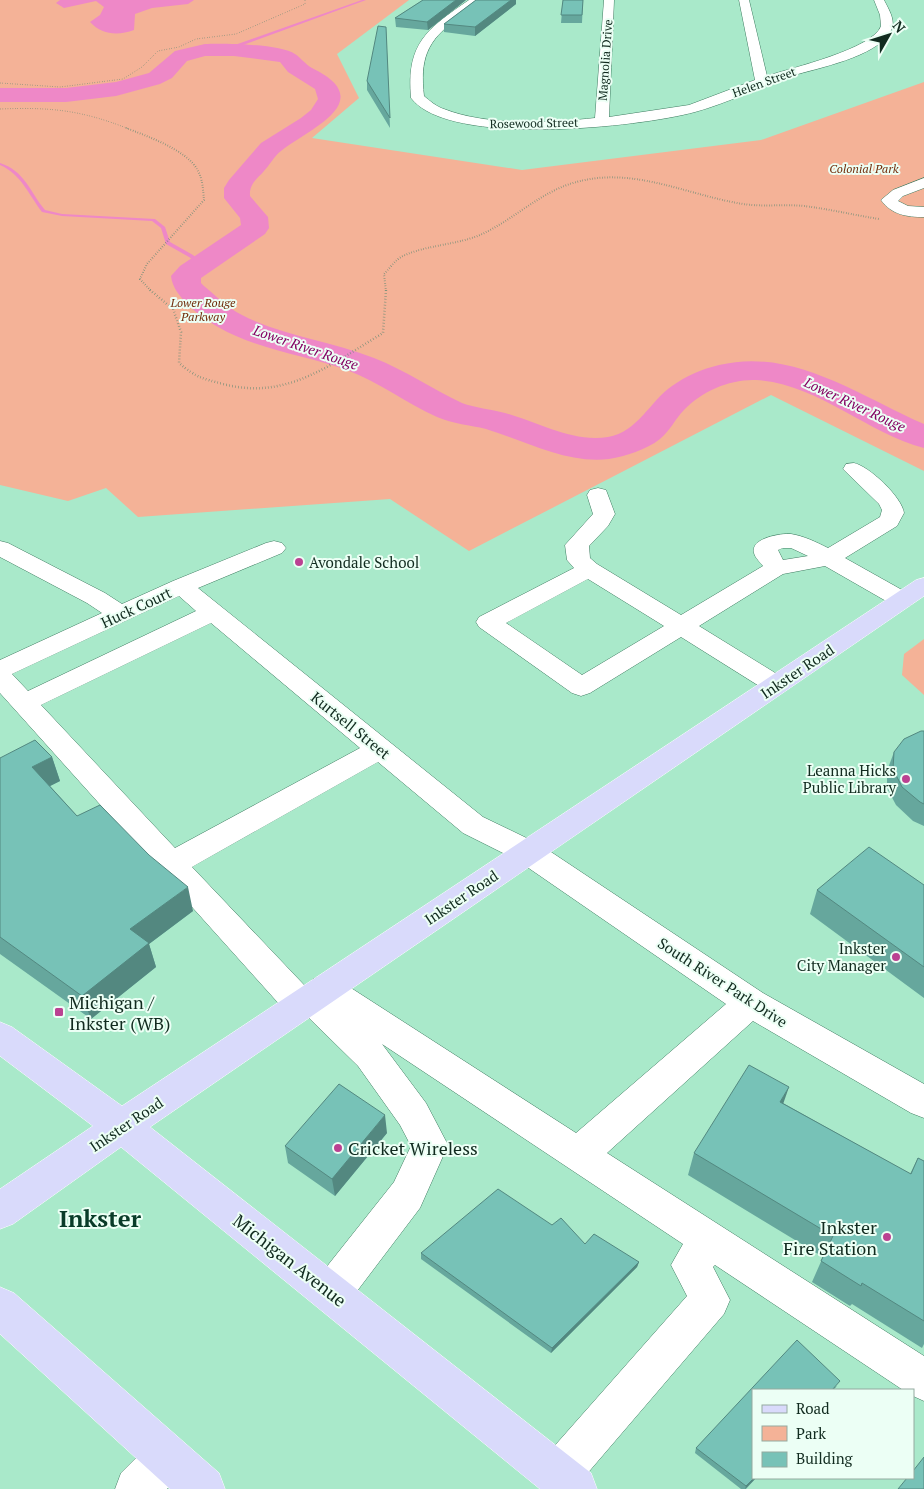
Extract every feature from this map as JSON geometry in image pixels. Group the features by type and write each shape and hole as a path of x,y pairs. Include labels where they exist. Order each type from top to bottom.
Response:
{"main road":[{"name":"Inkster Road","path":"0,1212 122,1126 913,593"},
{"name":"Michigan Avenue","path":"0,1037 122,1126 567,1482"},
{"path":"0,1308 202,1489"}],"street":[{"name":"Rosewood Street","path":"476,0 441,25 422,47 418,55 415,71 418,98 421,103 432,110 448,116 490,124 532,125 602,121"},
{"name":"Magnolia Drive","path":"602,121 609,0"},
{"path":"744,0 762,82"},
{"name":"Helen Street","path":"602,121 653,116 691,109 762,82 859,50 879,39 887,31 888,20 879,0"},
{"path":"924,183 898,193 889,200 894,207 906,211 924,212"},
{"path":"589,569 488,622 581,687 777,568 802,565 828,558 889,521 893,516 893,510 854,469"},
{"path":"598,494 604,514 600,521 577,544 579,560 589,569 776,685"},
{"path":"0,548 96,598 120,614"},
{"name":"Huck Court","path":"0,670 182,586 274,548"},
{"path":"828,558 913,593"},
{"name":"Kurtsell Street","path":"182,586 473,825 528,852"},
{"path":"24,703 214,612"},
{"path":"0,677 172,864 370,1055 413,1114 430,1145 407,1194 331,1293"},
{"path":"172,864 380,749"},
{"name":"South River Park Drive","path":"528,852 751,1003 924,1102"},
{"path":"313,998 579,1154 924,1380"},
{"path":"579,1154 751,1003"},
{"path":"567,1482 710,1300 691,1265 710,1240"},
{"path":"137,1489 167,1457"}],"path":[{"path":"0,83 60,87 123,79 142,67 158,52 196,39 236,34 305,4 305,0"},
{"path":"0,109 76,111 142,134 182,155 195,165 203,180 204,200 147,264 140,279 155,295 173,309 181,332 180,363 196,377 242,389 284,386 316,373 383,333 386,291 384,274 402,256 479,235 508,220 537,200 571,183 599,177 647,180 680,187 711,198 746,204 803,206 885,220"}],"green space":[{"name":"Lower Rouge Parkway","path":"0,0 409,0 337,54 359,98 312,138 522,170 761,140 924,82 924,471 771,395 469,551 390,499 138,517 106,488 68,501 0,485"},
{"path":"924,639 924,695 902,675 904,654"}],"shaded area":[{"path":"60,0 194,0 188,4 152,8 135,14 134,30 116,34 100,30 90,22 100,15 104,7 96,1 64,8 56,3"}],"building":[{"path":"423,0 456,0 427,22 395,18"},
{"path":"476,0 511,0 475,27 444,24"},
{"path":"563,0 583,0 582,15 561,15"},
{"path":"378,26 386,27 390,118 367,81"},
{"path":"924,731 924,804 902,787 893,769 894,752 904,739"},
{"path":"35,740 52,757 32,767 77,816 100,805 149,855 188,887 130,929 149,943 82,996 0,937 0,758"},
{"path":"869,847 924,885 924,967 817,890"},
{"path":"749,1065 789,1087 780,1102 911,1174 918,1158 924,1161 924,1321 862,1283 861,1286 821,1261 833,1236 694,1153"},
{"name":"Cricket Wireless","path":"339,1084 385,1115 332,1179 285,1146"},
{"path":"498,1189 552,1225 561,1218 585,1244 594,1234 639,1262 552,1348 421,1253"},
{"path":"797,1340 840,1381 833,1389 752,1389 753,1479 746,1486 696,1448"},
{"path":"924,1457 924,1489 898,1489 906,1479 914,1479 914,1470"}],"waterway":[{"path":"233,50 233,47 365,0"},
{"name":"Lower River Rouge","path":"0,95 66,95 116,89 153,79 164,73 182,55 219,49 250,51 287,58 296,67 319,80 328,91 329,99 326,107 309,123 272,146 245,176 237,188 237,198 254,217 255,228 190,272 186,276 187,284 200,298 230,321 278,340 328,353 360,364 453,411 506,424 564,444 593,449 608,448 622,445 642,435 658,421 673,401 693,387 724,374 756,370 786,375 814,384 874,415 924,437"},
{"path":"0,164 8,167 21,177 44,211 62,215 153,220 163,227 168,243 202,264"}],"place":[{"name":"Avondale School","path":"299,562"},
{"name":"Leanna Hicks Public Library","path":"906,779"},
{"name":"Inkster City Manager","path":"896,957"},
{"name":"Michigan / Inkster (WB)","path":"59,1012"},
{"name":"Cricket Wireless","path":"338,1148"},
{"name":"Inkster Fire Station","path":"887,1237"}],"district":[{"name":"Inkster","path":"100,1218"}],"park label":[{"name":"Colonial Park","path":"864,168"}]}
